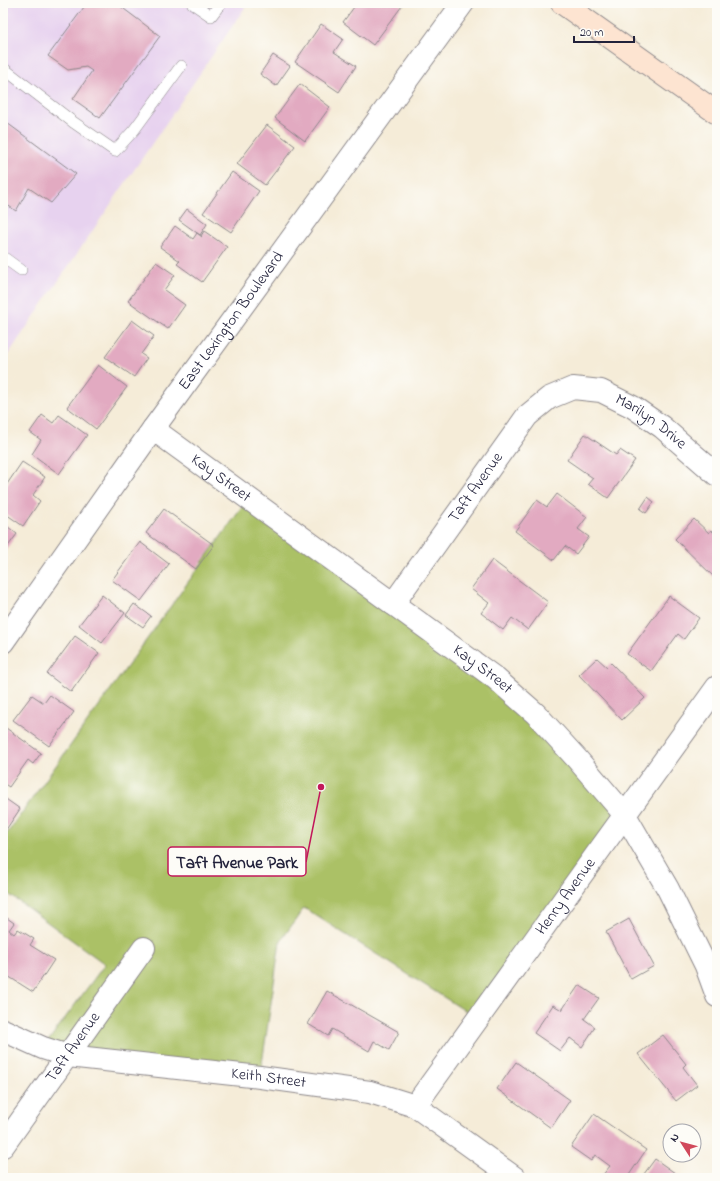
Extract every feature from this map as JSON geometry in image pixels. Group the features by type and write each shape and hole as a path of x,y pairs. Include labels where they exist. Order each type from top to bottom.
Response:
{"street":[{"name":"East Lexington Boulevard","path":"3,642 153,429 463,3"},
{"path":"562,3 717,113"},
{"name":"Marilyn Drive","path":"574,388 601,391 633,407 662,427 717,475"},
{"name":"Taft Avenue","path":"393,604 527,416 549,398 574,388"},
{"name":"Kay Street","path":"153,429 495,678 536,714 577,759 625,816 668,889 706,966 717,996"},
{"name":"Henry Avenue","path":"415,1106 717,687"},
{"name":"Taft Avenue","path":"3,1146 144,948"},
{"name":"Keith Street","path":"3,1030 43,1048 68,1056 260,1077 370,1092 415,1106 516,1178"}],"lane":[{"path":"192,3 211,16 221,3"},
{"path":"3,68 73,122 115,151 134,130 181,66"},
{"path":"3,257 20,270"}],"shaded area":[{"path":"3,3 248,3 3,362"}],"green space":[{"path":"248,499 495,678 625,815 478,1019 304,908 280,942 260,1077 43,1048 105,964 3,890 3,839"}],"building":[{"path":"87,3 116,3 160,36 100,118 73,99 92,71 86,67 68,70 48,56"},
{"path":"357,3 398,3 402,6 373,45 343,22"},
{"path":"321,24 343,39 334,52 356,66 339,92 295,62"},
{"path":"273,55 290,66 276,86 260,74"},
{"path":"300,84 330,107 305,141 275,118"},
{"path":"3,120 76,174 51,203 29,188 16,211 3,202"},
{"path":"267,125 295,146 265,185 237,164"},
{"path":"232,172 259,191 231,232 203,213"},
{"path":"187,209 207,224 200,235 179,220"},
{"path":"175,226 193,239 197,233 202,237 201,236 204,231 227,247 202,282 177,264 180,261 160,247"},
{"path":"156,262 175,275 164,290 185,305 168,329 128,301"},
{"path":"132,320 154,336 141,354 147,358 134,377 105,357"},
{"path":"98,365 127,387 96,429 67,407"},
{"path":"42,415 53,423 59,415 87,435 59,474 32,454 41,440 30,432"},
{"path":"585,434 616,455 620,450 635,460 608,498 588,484 593,478 567,460"},
{"path":"22,462 45,477 33,495 40,501 23,526 3,512 3,490"},
{"path":"557,494 587,517 578,529 589,537 576,554 565,546 554,560 515,531 537,500 547,507"},
{"path":"648,497 654,502 646,513 640,509"},
{"path":"164,509 214,545 196,569 146,533"},
{"path":"694,519 709,533 711,530 717,536 717,580 675,539"},
{"path":"3,523 17,534 3,553"},
{"path":"140,542 169,564 141,601 112,580"},
{"path":"492,560 548,602 528,630 512,618 503,630 481,613 489,603 471,589"},
{"path":"102,595 125,613 102,643 79,625"},
{"path":"669,596 699,618 684,639 678,634 651,671 627,654"},
{"path":"134,604 151,616 143,627 126,615"},
{"path":"75,636 99,653 71,692 47,674"},
{"path":"597,658 607,667 611,663 645,698 622,720 579,675"},
{"path":"32,695 44,703 50,695 74,712 49,746 13,720"},
{"path":"6,728 41,753 33,764 28,760 9,787 3,783 3,732"},
{"path":"3,797 20,809 5,831 3,829"},
{"path":"3,915 14,923 9,930 14,934 18,929 34,939 30,945 54,960 33,992 3,973"},
{"path":"629,919 654,966 631,979 606,932"},
{"path":"579,985 599,998 584,1019 595,1027 582,1047 570,1038 560,1051 534,1033 553,1005 562,1010"},
{"path":"327,991 399,1032 389,1050 374,1041 369,1051 332,1029 328,1036 308,1024"},
{"path":"663,1035 686,1064 683,1067 697,1085 676,1101 638,1054"},
{"path":"516,1062 570,1100 551,1128 497,1089"},
{"path":"594,1114 646,1150 627,1178 604,1178 602,1176 610,1166 595,1155 591,1161 571,1147"},
{"path":"655,1159 682,1178 641,1178"}],"place":[{"name":"Taft Avenue Park","path":"321,787"}]}
